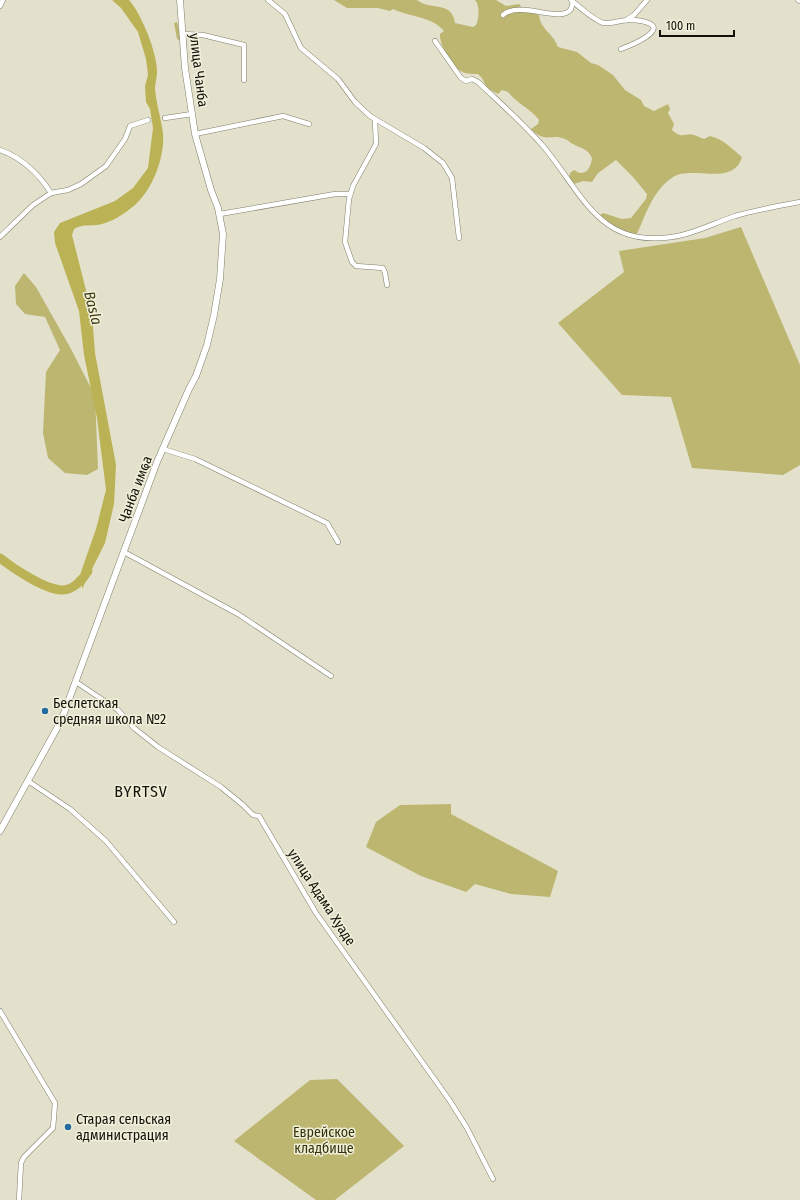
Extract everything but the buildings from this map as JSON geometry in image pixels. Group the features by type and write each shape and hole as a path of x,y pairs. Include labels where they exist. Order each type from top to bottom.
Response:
{"street":[{"path":"0,6 3,0"},
{"name":"улица Чанба","path":"180,0 185,68 197,142"},
{"path":"268,0 285,14 301,48 338,79 355,102 375,120 436,156 446,167 452,178 459,238"},
{"path":"626,20 634,15 647,0"},
{"path":"504,15 517,7 566,13 571,9 572,1 600,22 605,23 626,20 648,21 652,24 652,33 646,38 621,49"},
{"path":"182,34 203,35 244,45 244,80"},
{"path":"435,41 462,78 466,81 472,79 478,82 530,131 592,211 601,220 624,234 640,238 673,237 747,213 800,202"},
{"path":"165,118 192,114"},
{"path":"195,134 283,116 309,124"},
{"path":"0,237 33,205 51,193 68,190 96,175 106,166 116,153 125,139 130,126 148,120"},
{"path":"375,120 376,144 350,194 345,228 345,242 349,255 356,266 382,268 388,285"},
{"name":"Ҷанба имҩа","path":"0,831 61,721 163,449 196,376 207,345 214,315 224,234 220,214 211,190 197,142"},
{"path":"0,150 14,155 43,181 51,193"},
{"path":"220,214 335,194 350,194"},
{"path":"163,449 194,459 327,523 338,542"},
{"path":"124,552 238,614 331,676"},
{"name":"улица Адама Хуаде","path":"76,682 118,710 134,728 158,747 222,788 253,815 258,816 316,913 450,1101 467,1128 493,1179"},
{"path":"28,781 70,809 106,842 174,922"},
{"path":"0,1011 55,1103 53,1128 24,1157 21,1163 19,1200"}],"green space":[{"path":"334,0 417,0 428,5 440,7 450,11 455,23 473,27 476,25 478,16 478,5 475,0 496,0 506,6 519,4 524,10 539,15 544,28 556,42 558,47 577,52 591,63 598,65 613,75 625,90 641,100 644,106 654,111 668,104 670,109 668,113 674,124 672,130 676,133 679,135 691,134 704,139 710,136 715,137 727,144 742,157 737,166 730,171 712,174 681,174 673,177 655,196 636,236 611,225 600,215 603,213 622,219 631,218 646,199 647,194 616,160 598,173 592,182 583,181 574,184 569,178 570,173 574,170 581,173 587,171 592,158 588,152 560,137 540,136 531,129 538,124 539,120 508,92 502,90 498,94 487,88 482,78 478,74 465,73 459,70 443,48 440,34 444,31 439,26 433,22 393,9 390,11 378,8 347,8"},
{"path":"177,22 181,39 179,40 177,39 174,23"},
{"path":"741,227 800,365 800,465 783,475 692,468 671,397 622,395 558,323 624,272 619,251 705,238"},
{"path":"24,273 36,287 71,349 95,396 98,469 87,475 65,473 48,458 43,433 46,372 60,350 45,317 25,314 16,304 15,286"},
{"path":"451,804 451,814 558,871 550,897 511,894 475,884 466,892 421,876 366,847 376,822 400,805"},
{"name":"Еврейское кладбище","path":"337,1079 404,1146 335,1200 316,1200 234,1141 310,1080"}],"shaded area":[{"path":"112,0 129,0 139,14 152,45 157,65 155,88 163,133 163,142 160,162 152,182 135,205 122,215 107,222 97,225 77,227 74,229 72,235 92,314 95,353 116,465 114,504 105,543 82,589 81,572 96,529 106,490 97,418 84,355 79,311 55,243 54,232 60,223 115,201 133,188 148,168 153,128 150,109 146,102 145,86 148,75 146,59 138,32 121,8"}],"waterway":[{"name":"Basla","path":"0,558 21,573 54,589 70,589 80,581 88,571"}],"place":[{"name":"Беслетская средняя школа №2","path":"45,711"},
{"name":"Старая сельская администрация","path":"68,1127"}],"district":[{"name":"BYRTSV","path":"141,791"}]}
